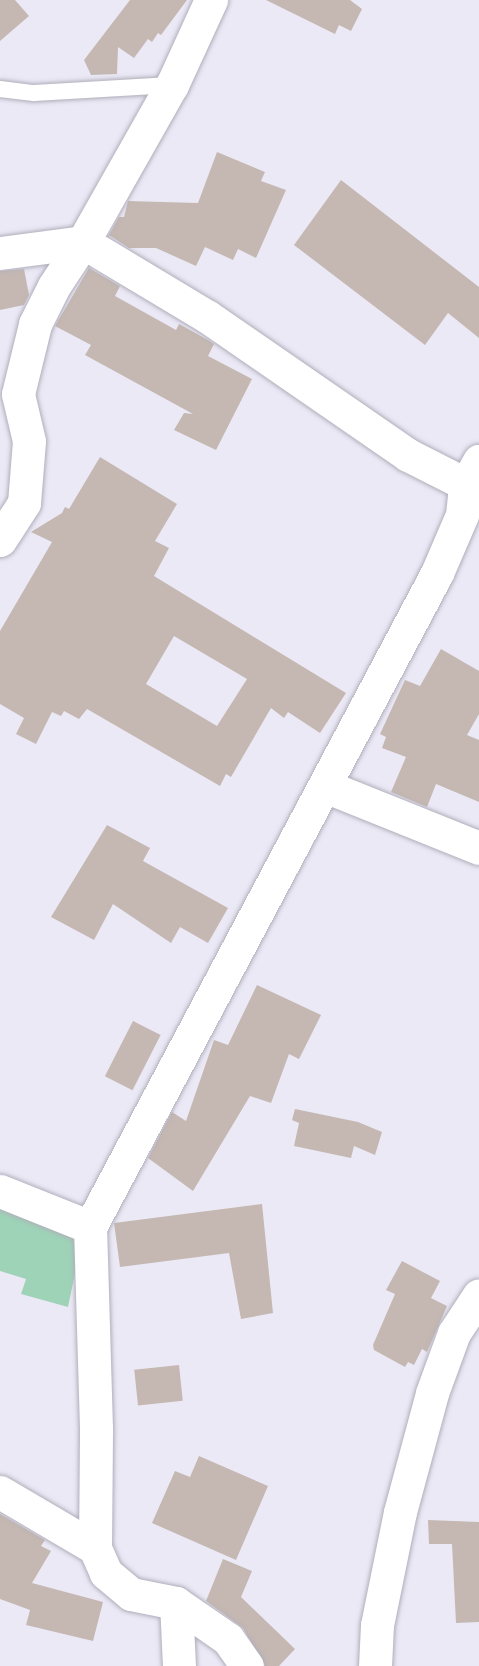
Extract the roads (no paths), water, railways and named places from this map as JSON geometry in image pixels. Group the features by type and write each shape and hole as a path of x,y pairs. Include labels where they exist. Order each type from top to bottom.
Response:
{"street":[{"path":"0,540 24,503 29,441 18,394 35,324 54,286 83,242 172,85 211,0"},
{"path":"0,253 83,242 208,317 408,455 474,479 462,515 437,573 90,1227 96,1428 95,1548 106,1573 131,1594 176,1603 228,1639 247,1666"},
{"path":"325,786 479,848"},
{"path":"0,1191 90,1227"},
{"path":"375,1666 377,1625 400,1512 432,1393 454,1333 479,1295"},
{"path":"0,1492 95,1548"},
{"path":"176,1603 180,1666"}],"lane":[{"path":"0,89 34,93 172,85"}]}
